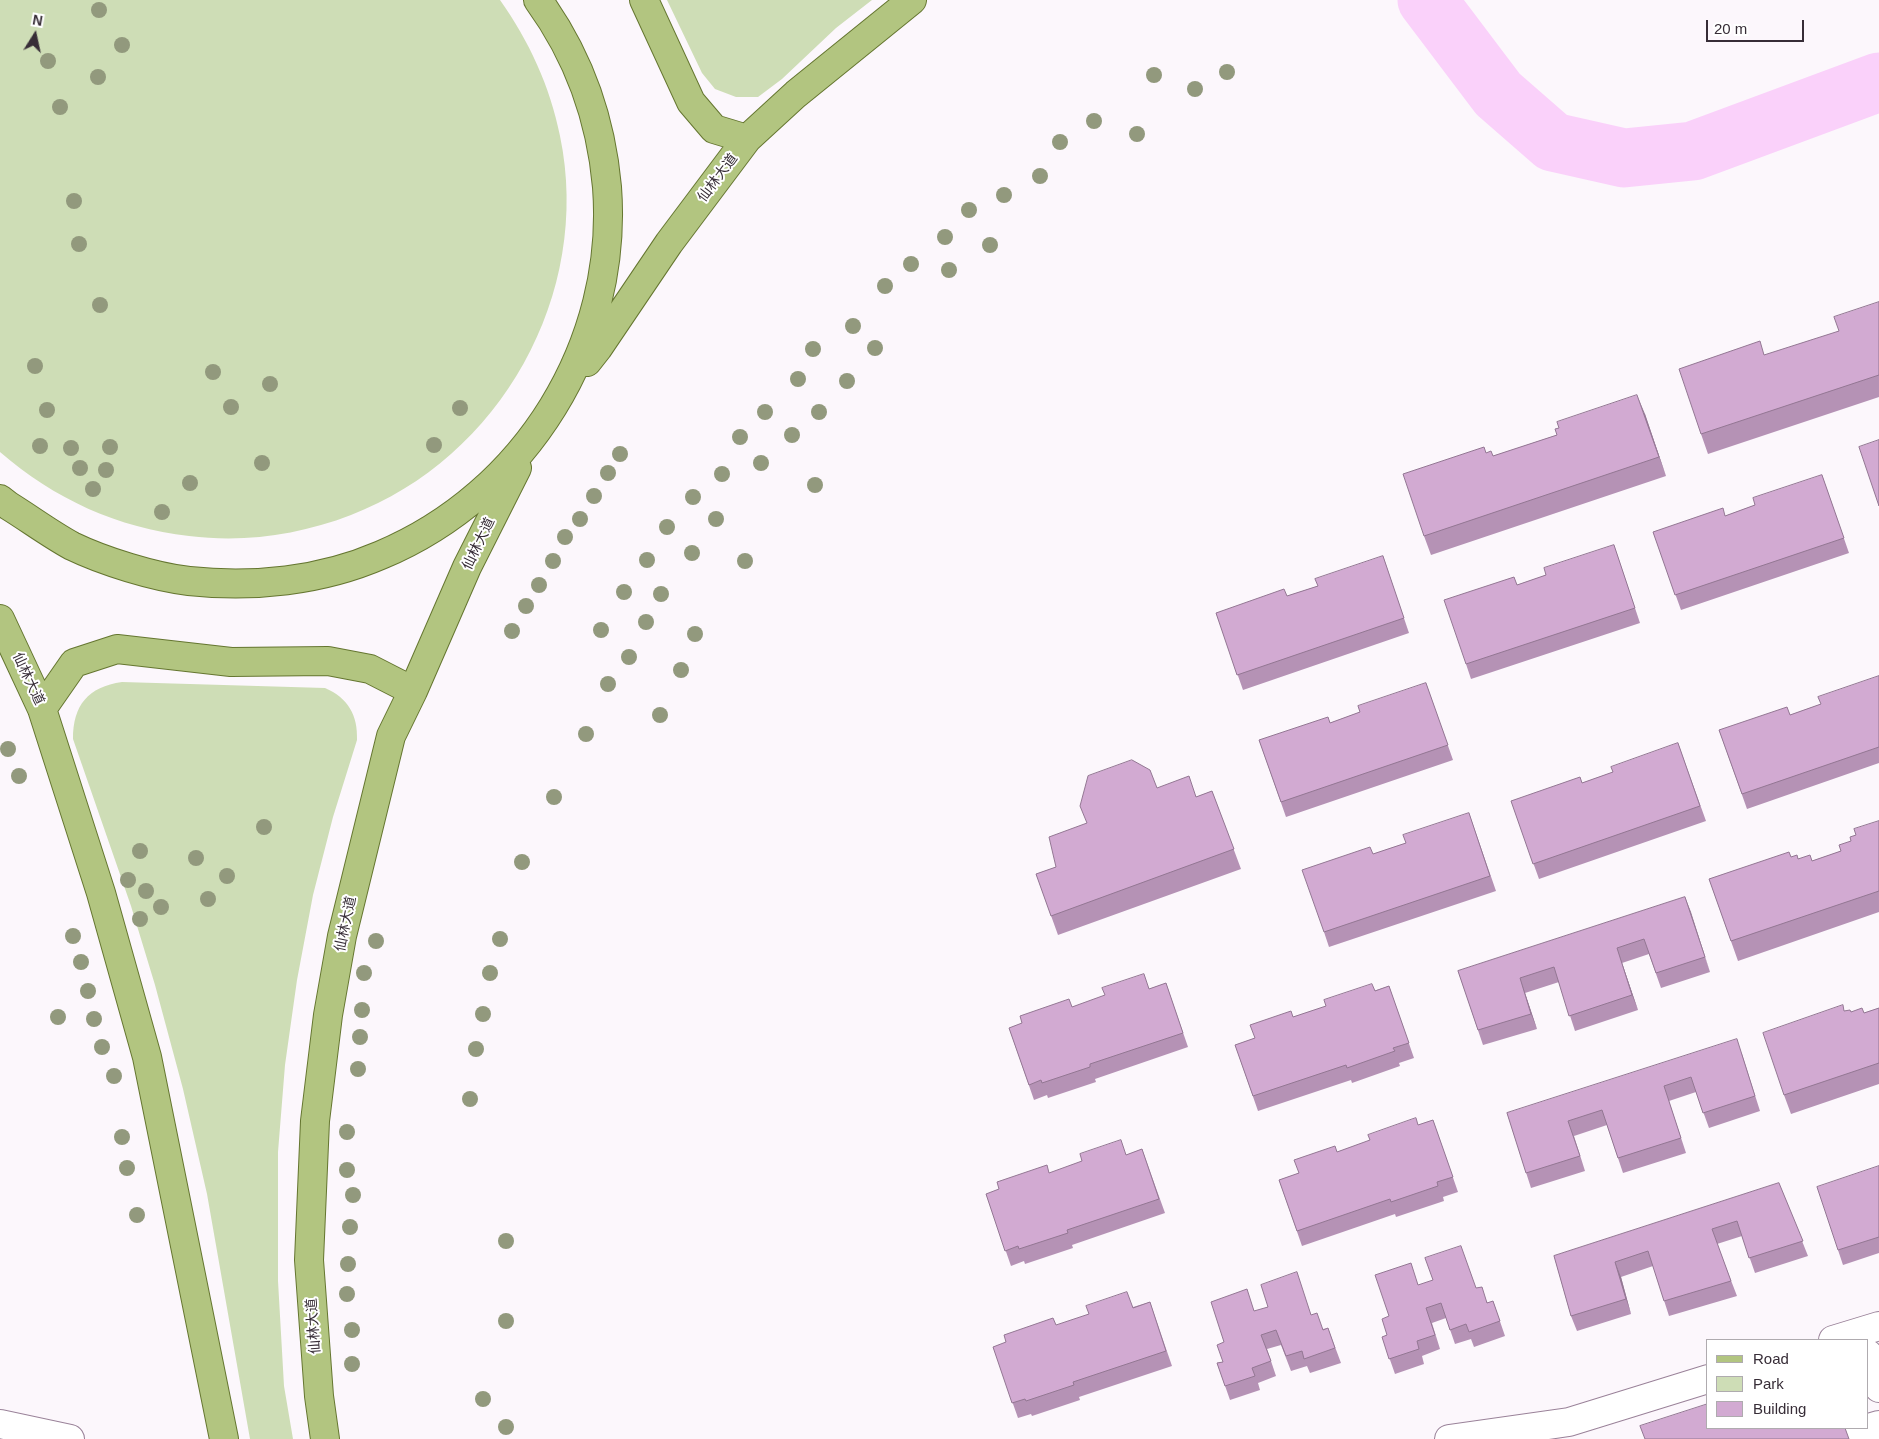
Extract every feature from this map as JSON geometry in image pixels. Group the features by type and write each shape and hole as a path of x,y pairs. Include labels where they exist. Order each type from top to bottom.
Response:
{"main road":[{"path":"0,498 9,506 72,546 132,569 186,581 238,584 290,580 331,572 380,556 443,522 468,504 506,470 530,442 562,393 587,338 601,287 608,243 608,207 604,162 596,119 571,55 551,18 538,0"},
{"path":"644,0 690,102 714,129 747,139"},
{"name":"仙林大道","path":"562,393 598,348 669,243 747,139 796,94 912,0"},
{"name":"仙林大道","path":"325,1439 319,1396 309,1260 315,1121 328,1015 342,936 391,736 413,691 467,567 530,442"},
{"name":"仙林大道","path":"0,619 42,709 100,893 148,1057 224,1439"},
{"path":"42,709 74,663 117,649 232,662 328,661 370,669 413,691"}],"lane":[{"path":"1850,1339 1868,1338"},
{"path":"1869,1343 1879,1388"},
{"path":"1449,1439 1570,1430 1706,1380"},
{"path":"0,1424 70,1439"}],"green space":[{"path":"0,0 500,0 529,48 550,99 560,136 567,195 562,254 548,310 524,363 491,412 451,454 404,489 351,515 331,522 271,536 251,538 189,536 137,526 112,518 88,509 42,484 0,452"},
{"path":"667,0 872,0 836,28 782,79 758,97 736,97 715,89 702,73"},
{"path":"122,682 325,688 345,702 350,708 356,723 357,740 333,817 313,895 297,980 285,1065 278,1152 278,1281 284,1386 293,1439 250,1439 207,1194 183,1089 131,906 73,739 76,716 85,700 100,688"}],"building":[{"path":"1879,302 1879,375 1701,434 1679,369 1760,341 1764,355 1839,331 1834,317"},
{"path":"1637,395 1659,457 1424,536 1403,474 1484,447 1486,453 1491,451 1493,456 1557,435 1555,429 1559,428 1557,422"},
{"path":"1879,440 1879,506 1859,447"},
{"path":"1822,475 1844,538 1675,595 1653,532 1723,508 1725,516 1755,505 1753,498"},
{"path":"1614,545 1635,608 1466,664 1444,600 1514,577 1517,585 1546,575 1544,568"},
{"path":"1383,556 1404,618 1237,675 1216,613 1284,589 1287,596 1318,586 1315,579"},
{"path":"1879,676 1879,747 1742,794 1719,730 1787,707 1790,715 1821,704 1818,697"},
{"path":"1426,683 1448,745 1281,802 1259,740 1328,717 1330,723 1360,712 1358,706"},
{"path":"1678,743 1700,806 1533,864 1511,801 1580,777 1582,783 1613,772 1611,767"},
{"path":"1132,760 1150,770 1157,788 1189,776 1196,797 1212,791 1234,849 1051,916 1036,874 1056,867 1049,837 1087,823 1080,806 1088,776"},
{"path":"1469,813 1490,876 1324,932 1302,870 1370,847 1373,854 1406,843 1403,835"},
{"path":"1879,821 1879,891 1731,941 1709,879 1789,852 1791,857 1797,855 1798,859 1810,855 1812,861 1841,851 1839,845 1851,841 1850,837 1856,835 1854,829"},
{"path":"1685,897 1705,957 1656,973 1644,939 1617,948 1632,995 1569,1016 1554,967 1520,978 1531,1014 1478,1030 1458,971"},
{"path":"1144,974 1149,989 1166,983 1183,1033 1090,1064 1090,1067 1042,1083 1041,1080 1029,1085 1009,1028 1022,1023 1020,1016 1069,999 1072,1007 1105,995 1102,988"},
{"path":"1372,984 1375,991 1389,986 1409,1043 1393,1048 1395,1051 1347,1068 1346,1065 1253,1096 1235,1045 1255,1038 1250,1025 1291,1011 1293,1017 1326,1006 1324,1000"},
{"path":"1843,1005 1844,1011 1850,1010 1851,1012 1862,1008 1864,1013 1879,1008 1879,1063 1784,1095 1763,1033"},
{"path":"1737,1039 1755,1096 1703,1113 1691,1077 1664,1086 1681,1138 1618,1158 1602,1110 1568,1121 1580,1156 1526,1173 1507,1113"},
{"path":"1416,1118 1418,1125 1433,1120 1453,1177 1437,1182 1438,1186 1391,1202 1390,1199 1297,1231 1279,1180 1299,1173 1294,1160 1335,1146 1337,1152 1370,1140 1368,1135"},
{"path":"1121,1140 1126,1155 1142,1149 1159,1199 1067,1230 1068,1233 1019,1249 1018,1246 1005,1251 986,1194 999,1189 997,1182 1047,1165 1049,1173 1082,1161 1080,1154"},
{"path":"1879,1166 1879,1237 1838,1250 1817,1187"},
{"path":"1779,1183 1803,1241 1749,1258 1737,1221 1712,1229 1731,1281 1664,1301 1648,1251 1615,1262 1626,1299 1571,1316 1554,1256"},
{"path":"1461,1246 1476,1288 1482,1287 1487,1303 1493,1301 1500,1321 1469,1332 1466,1324 1450,1330 1441,1303 1426,1308 1435,1335 1417,1341 1419,1349 1389,1359 1382,1337 1387,1335 1382,1319 1389,1316 1375,1275 1411,1263 1418,1285 1433,1280 1425,1258"},
{"path":"1297,1272 1311,1315 1317,1313 1323,1330 1328,1328 1335,1348 1304,1359 1302,1351 1286,1356 1276,1330 1261,1335 1271,1361 1252,1368 1255,1376 1225,1386 1217,1363 1223,1362 1217,1345 1224,1342 1211,1302 1247,1289 1254,1311 1268,1307 1261,1285"},
{"path":"1127,1292 1133,1308 1150,1302 1166,1351 1073,1382 1074,1385 1026,1401 1025,1399 1012,1403 993,1347 1006,1342 1004,1335 1053,1318 1056,1325 1089,1314 1086,1306"},
{"path":"1706,1405 1706,1429 1845,1429 1849,1439 1645,1439 1640,1426"}],"waterway":[{"path":"1427,0 1498,94 1553,142 1624,158 1693,151 1879,82"}]}
